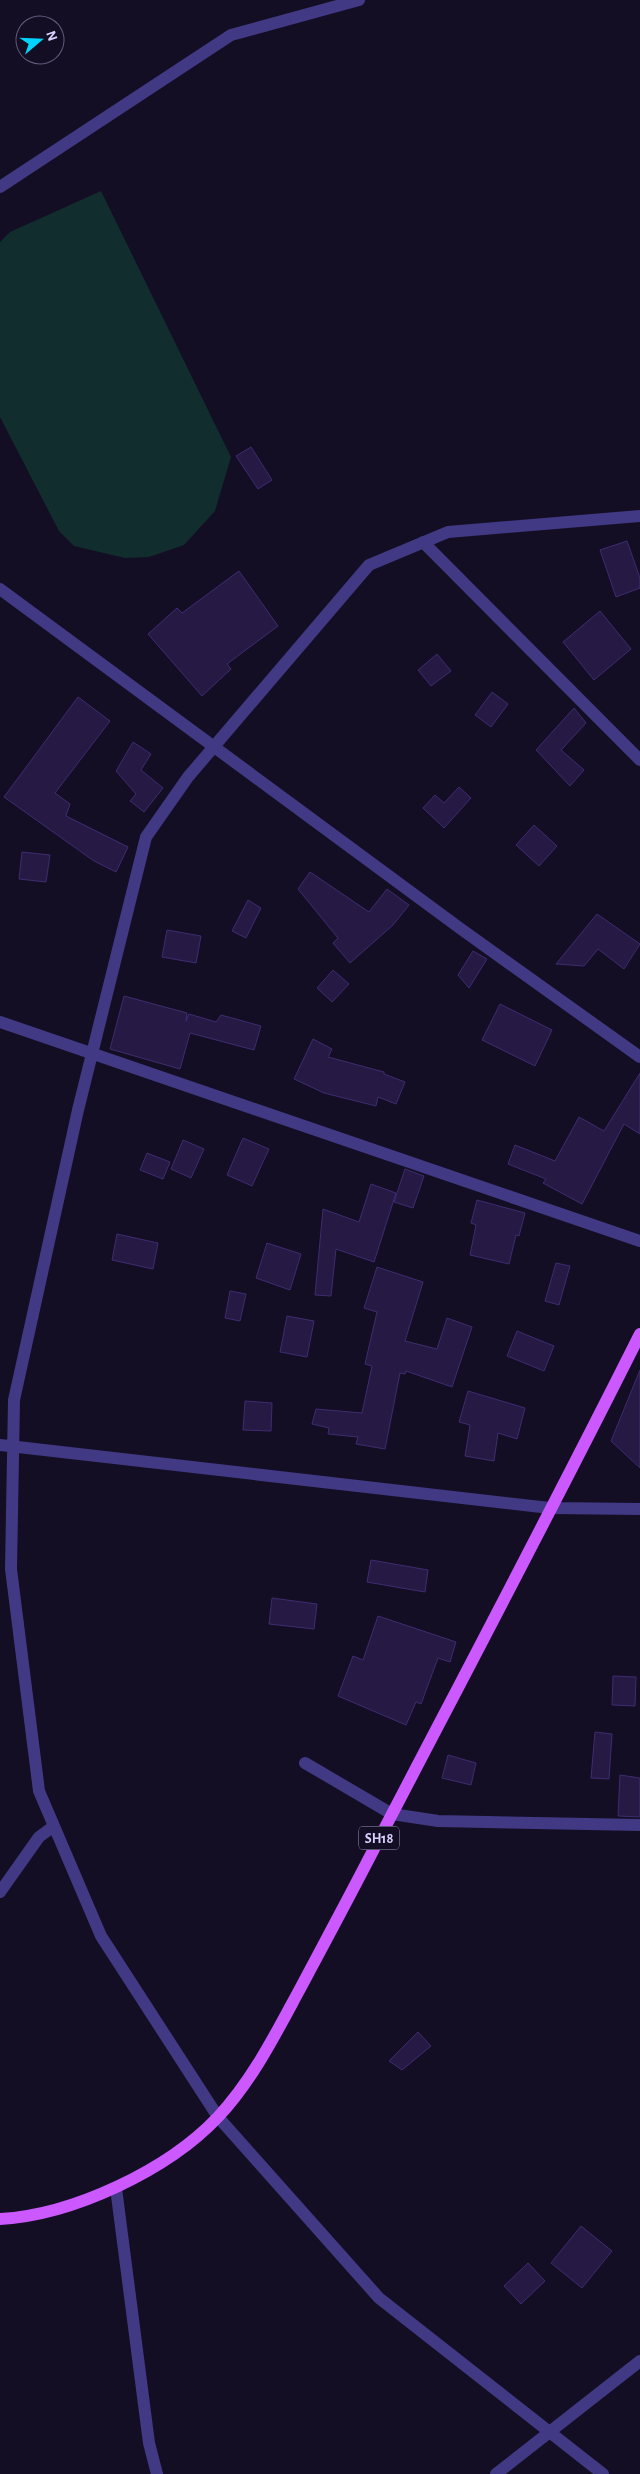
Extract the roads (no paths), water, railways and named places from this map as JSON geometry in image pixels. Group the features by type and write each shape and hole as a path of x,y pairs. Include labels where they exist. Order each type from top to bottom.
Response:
{"main road":[{"name":"SH18","path":"0,2219 61,2208 116,2188 155,2166 218,2117 255,2068 289,2010 392,1814 640,1334"}],"street":[{"path":"0,186 231,35 359,0"},
{"path":"603,2474 379,2298 218,2117 101,1936 39,1791 11,1569 13,1446 14,1400 92,1054 146,837 188,777 368,565 448,532 640,516"},
{"path":"423,542 640,760"},
{"path":"0,589 461,929 640,1057"},
{"path":"0,1022 640,1241"},
{"path":"0,1445 550,1508 640,1509"},
{"path":"305,1764 392,1814 438,1821 640,1826"},
{"path":"0,1892 39,1837 54,1826"},
{"path":"116,2188 150,2442 157,2474"},
{"path":"496,2474 640,2361"}]}
